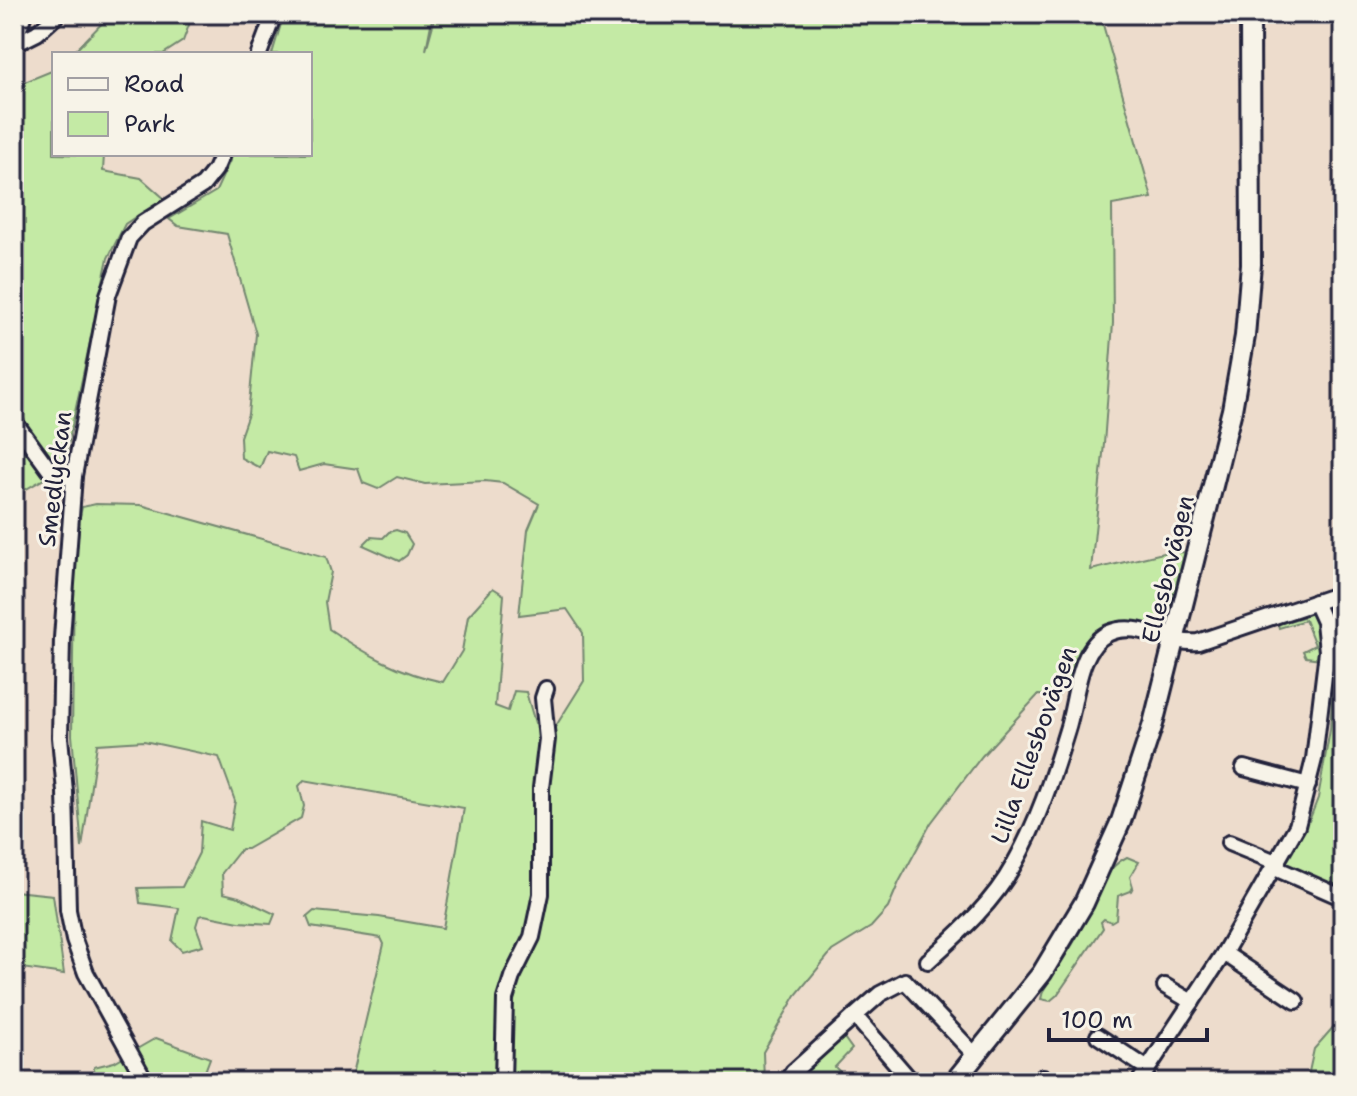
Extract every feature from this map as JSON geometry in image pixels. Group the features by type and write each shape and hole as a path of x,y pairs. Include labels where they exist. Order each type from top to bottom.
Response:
{"main road":[{"name":"Ellesbovägen","path":"954,1082 1042,973 1084,903 1134,785 1175,640 1232,410 1245,336 1251,264 1250,14"}],"street":[{"path":"24,14 17,34 23,40 37,33 58,14"},
{"path":"260,52 274,14"},
{"name":"Smedlyckan","path":"146,1082 92,986 70,923 60,737 62,638 74,476 108,295 129,238 143,223 203,185 211,177 221,156"},
{"path":"14,421 51,472 61,477 74,476"},
{"name":"Lilla Ellesbovägen","path":"928,961 983,908 1013,867 1061,749 1076,703 1083,661 1089,649 1106,634 1126,629 1186,643 1199,642 1343,593"},
{"path":"1139,1082 1224,953 1297,826 1319,729 1327,643 1324,622 1315,602"},
{"path":"503,1082 505,999 532,937 541,894 541,788 547,739 543,698 546,689"},
{"path":"1244,768 1308,785"},
{"path":"1229,843 1341,897"},
{"path":"1224,953 1296,1001"},
{"path":"786,1082 793,1072 880,994 905,981 976,1056"},
{"path":"1165,986 1192,1002"},
{"path":"855,1016 912,1082"},
{"path":"1098,1036 1148,1069"}],"green space":[{"path":"111,14 193,14 183,41 166,52 74,52"},
{"path":"284,14 433,14 426,50 436,14 1100,14 1152,198 1112,205 1113,323 1091,570 1163,553 1185,552 1167,619 1155,627 1127,624 1083,652 1058,696 1038,695 982,756 931,823 888,908 871,927 832,951 796,995 763,1052 764,1082 351,1082 384,944 381,938 311,927 307,917 314,911 379,917 443,928 464,808 304,780 299,786 304,806 301,818 247,849 241,849 222,873 223,893 275,914 271,924 199,916 196,926 203,945 182,951 172,941 179,908 140,903 138,888 182,887 199,853 201,821 230,830 235,801 219,757 144,741 97,744 82,848 72,735 75,539 82,507 96,504 141,505 326,557 331,572 325,602 329,629 383,662 443,682 462,651 468,616 493,588 504,595 495,706 508,711 514,691 526,692 535,723 554,729 584,681 583,633 567,609 519,615 528,530 539,504 503,483 425,484 397,477 378,489 363,483 358,469 324,464 299,471 294,457 267,451 260,468 241,458 240,437 248,414 256,334 227,234 178,226 169,219 216,191 232,156 312,156 312,52 273,52"},
{"path":"52,71 52,156 104,156 103,171 141,178 166,200 125,224 108,258 63,468 14,496 14,82 20,84"},
{"path":"396,530 405,533 412,544 407,555 399,561 363,545 371,537 383,538"},
{"path":"1343,599 1343,893 1291,873 1283,863 1302,819 1309,821 1318,798 1330,730 1336,647 1325,605"},
{"path":"1309,612 1320,624 1322,659 1306,657 1303,651 1315,645 1305,620 1279,628 1278,624 1303,617 1303,613"},
{"path":"1127,857 1139,862 1130,877 1131,891 1118,896 1116,919 1101,922 1103,928 1057,995 1050,1001 1041,999 1080,931 1104,879"},
{"path":"14,891 53,895 64,974 14,967"},
{"path":"1343,1016 1343,1082 1307,1081 1314,1049"},
{"path":"842,1035 852,1049 835,1067 850,1082 831,1082 824,1077 817,1082 790,1082"},
{"path":"156,1038 210,1058 201,1082 95,1082 94,1067 114,1062"}]}
